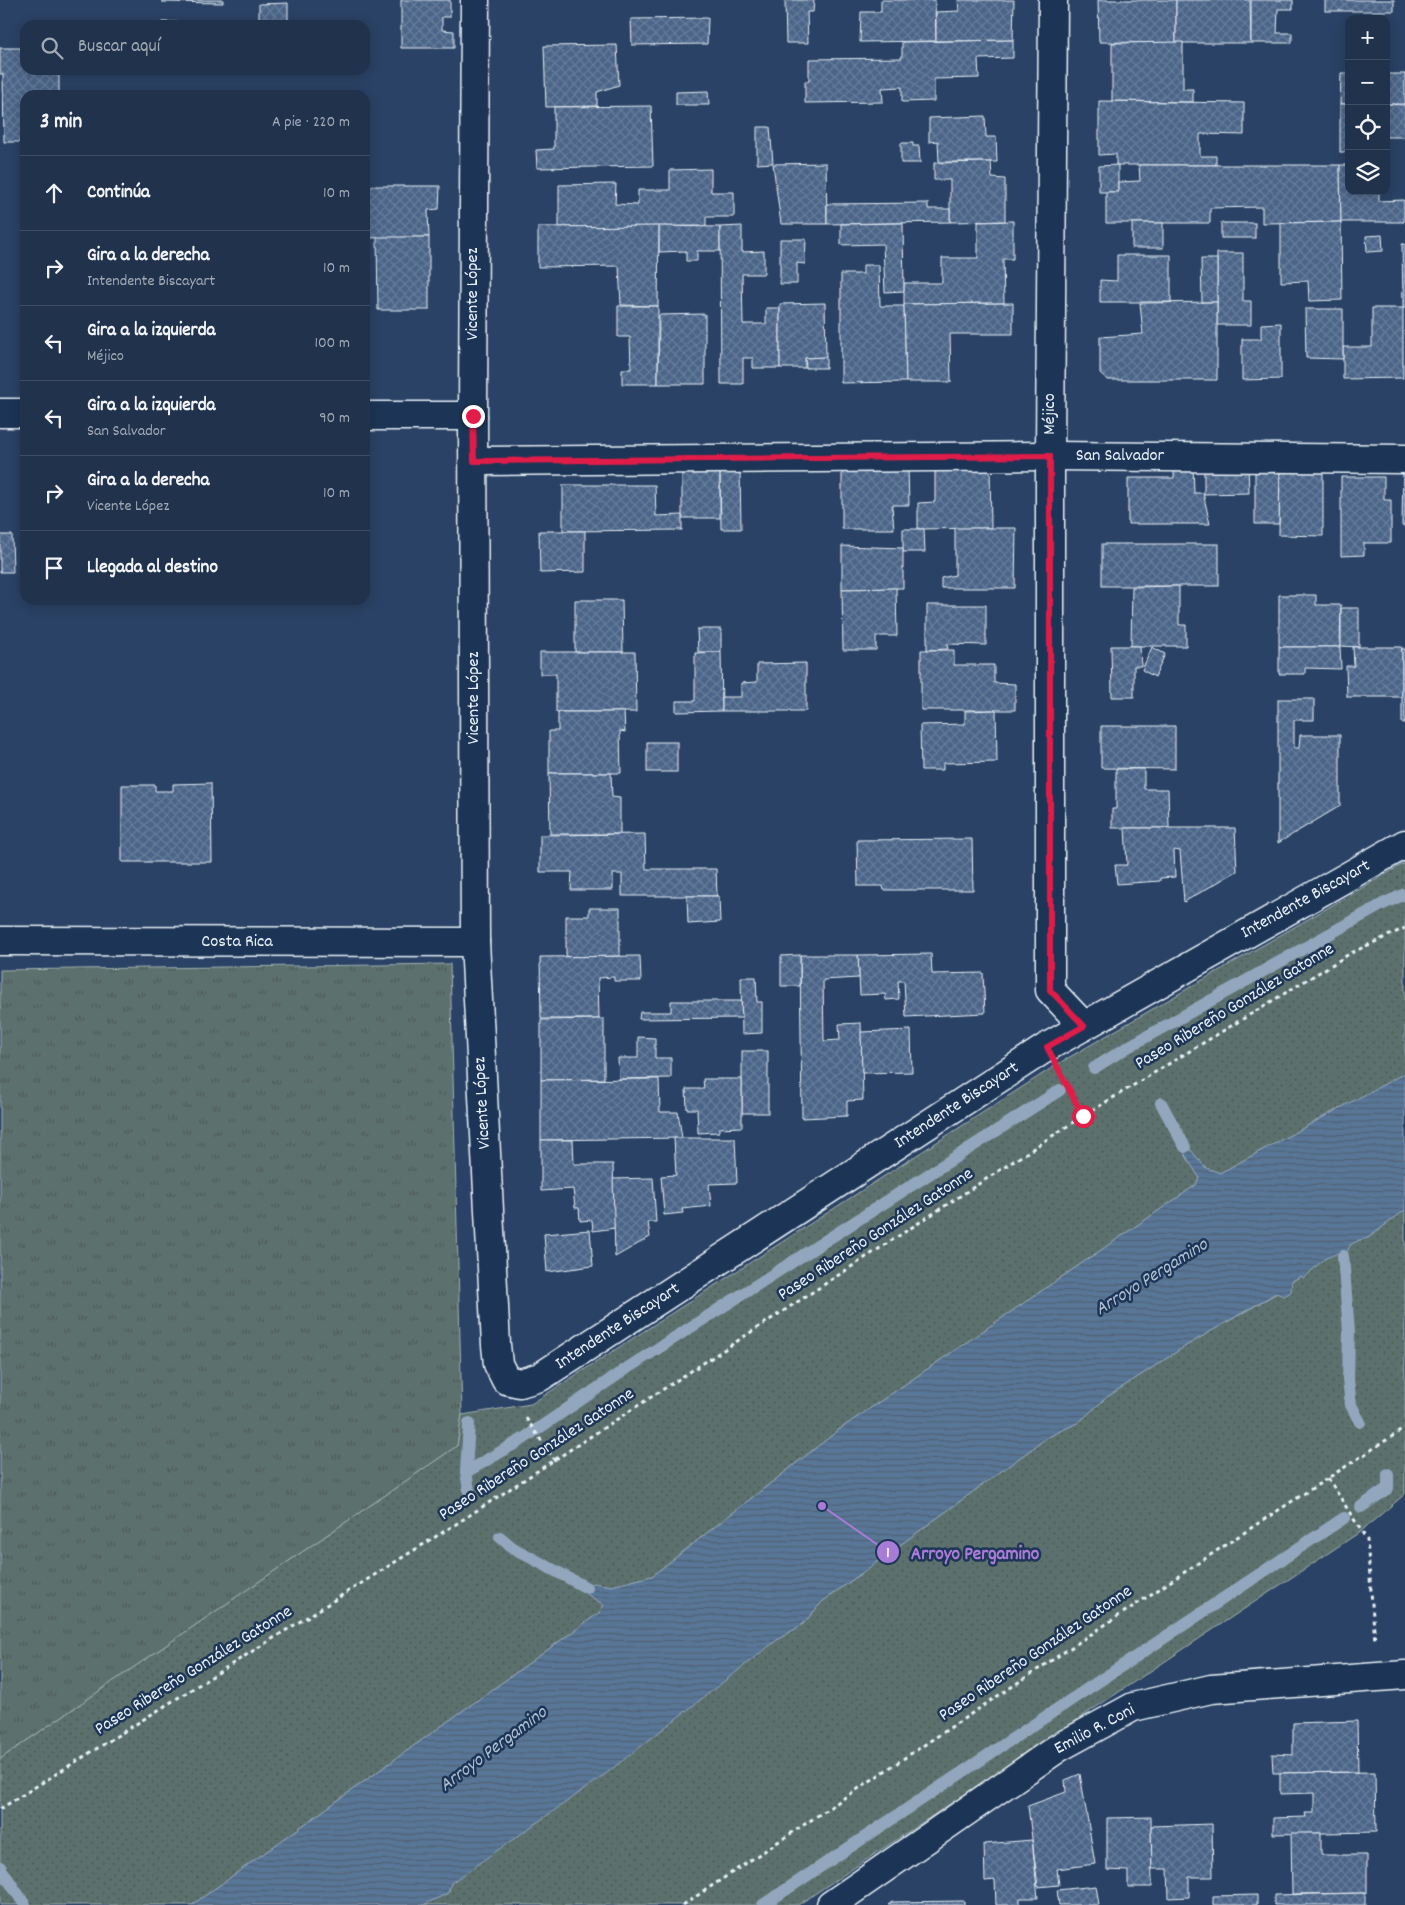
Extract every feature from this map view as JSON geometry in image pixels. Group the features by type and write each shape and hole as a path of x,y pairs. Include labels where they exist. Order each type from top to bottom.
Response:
{"street":[{"name":"Vicente López","path":"475,0 473,416 475,942 498,1364 506,1380 520,1383"},
{"name":"Méjico","path":"1053,0 1050,456 1050,990 1084,1026"},
{"path":"0,413 20,413"},
{"path":"370,416 473,416"},
{"name":"San Salvador","path":"474,461 1050,456 1405,458"},
{"name":"Intendente Biscayart","path":"520,1383 540,1377 1047,1047 1405,844"},
{"name":"Costa Rica","path":"0,941 475,942"},
{"name":"Emilio R. Coni","path":"831,1905 1058,1748 1133,1707 1211,1689 1405,1676"}],"path":[{"name":"Paseo Ribereño González Gatonne","path":"0,1809 555,1461 1083,1116 1351,953 1405,928"},
{"path":"1047,1047 1083,1116"},
{"path":"528,1421 555,1461"},
{"name":"Paseo Ribereño González Gatonne","path":"683,1905 1405,1428"},
{"path":"1328,1478 1367,1540 1378,1678"}],"green space":[{"path":"1405,863 1405,1073 1220,1173 1206,1168 1188,1147 1182,1148 1199,1177 1196,1185 840,1429 652,1576 612,1586 592,1583 604,1605 599,1613 192,1905 0,1905 0,1759 457,1446 462,1415 531,1404 1061,1062"},
{"path":"450,964 462,1415 457,1446 0,1759 0,970"},
{"path":"1405,1210 1405,1494 1360,1532 798,1905 423,1905 448,1893 451,1883 777,1640 803,1624 822,1602 1048,1437 1079,1422 1107,1397 1184,1347 1277,1293 1292,1281 1302,1276 1304,1278 1324,1259 1359,1240 1368,1238"}],"water":[{"path":"1405,1073 1405,1210 1368,1238 1350,1245 1346,1255 1340,1257 1338,1253 1324,1259 1304,1278 1301,1276 1292,1281 1291,1292 1284,1296 1276,1293 1184,1347 1107,1397 1079,1422 1048,1437 822,1602 803,1624 777,1640 599,1779 451,1883 448,1893 423,1905 192,1905 599,1613 604,1605 585,1593 592,1583 612,1586 652,1576 840,1429 1196,1185 1199,1177 1181,1148 1188,1147 1206,1168 1220,1173"}],"building":[{"path":"162,0 223,0 223,3 162,2"},
{"path":"401,0 450,0 450,17 442,17 442,30 454,31 454,48 401,48"},
{"path":"785,0 814,0 813,12 807,12 808,43 786,43"},
{"path":"881,0 935,0 936,41 860,42 861,12 881,12"},
{"path":"958,0 1014,0 1013,40 936,41 936,12 959,11"},
{"path":"1098,0 1176,0 1176,43 1099,42"},
{"path":"1176,0 1250,0 1251,43 1176,43"},
{"path":"1251,0 1293,0 1293,9 1278,9 1277,33 1292,33 1292,43 1251,43"},
{"path":"1325,0 1394,0 1394,11 1325,11"},
{"path":"288,3 288,20 259,20 259,4"},
{"path":"708,18 707,44 632,45 631,19"},
{"path":"1013,40 1013,58 978,59 979,78 934,79 934,101 902,102 902,87 882,88 883,102 805,103 805,81 809,81 809,59 902,58 902,42"},
{"path":"1183,42 1183,89 1193,89 1193,102 1112,101 1112,43"},
{"path":"617,45 619,85 597,92 597,106 546,107 544,46"},
{"path":"0,48 20,48 20,75 59,75 59,90 20,90 20,142 4,142 3,74 0,74"},
{"path":"1341,73 1345,73 1345,104 1340,104"},
{"path":"1390,74 1405,74 1405,104 1390,104"},
{"path":"708,91 709,105 676,105 676,92"},
{"path":"1099,101 1244,103 1244,135 1200,134 1200,156 1216,156 1216,165 1116,165 1116,154 1099,155"},
{"path":"1340,104 1345,104 1345,152 1340,152"},
{"path":"1390,104 1405,105 1405,137 1390,137"},
{"path":"651,106 653,166 537,168 536,150 554,149 554,107"},
{"path":"985,116 986,137 996,137 997,162 939,162 938,141 929,142 929,118"},
{"path":"757,127 770,127 773,163 757,164"},
{"path":"901,143 913,143 913,146 919,146 920,163 901,163"},
{"path":"991,162 992,178 1005,179 1005,221 950,222 950,180 934,180 934,163"},
{"path":"826,163 827,224 781,224 773,164"},
{"path":"1118,165 1118,192 1099,192 1099,166"},
{"path":"1139,165 1340,165 1341,222 1262,223 1262,207 1210,208 1210,223 1106,223 1106,192 1118,192 1118,182 1140,181"},
{"path":"1340,165 1345,165 1345,195 1379,195 1379,201 1404,200 1404,222 1341,222"},
{"path":"711,169 711,192 734,192 734,217 706,217 706,226 559,227 559,185 616,184 615,204 638,205 638,190 670,190 670,170"},
{"path":"370,186 440,186 439,209 428,210 429,237 370,238"},
{"path":"928,203 928,209 950,209 950,222 827,224 827,204"},
{"path":"1013,221 1013,259 1003,259 1004,303 904,304 904,283 942,283 942,258 978,258 978,222"},
{"path":"1341,222 1342,300 1309,301 1308,281 1281,282 1281,223"},
{"path":"903,223 904,291 885,292 883,244 841,245 841,224"},
{"path":"1132,223 1163,223 1163,248 1132,248"},
{"path":"1221,223 1255,223 1255,238 1221,238"},
{"path":"659,226 720,227 720,251 697,251 697,261 686,261 686,251 659,252"},
{"path":"659,226 658,306 621,305 619,266 538,267 538,227"},
{"path":"742,226 742,252 764,251 764,274 742,274 743,324 766,324 766,308 780,308 780,368 753,368 753,358 743,358 743,384 721,384 720,227"},
{"path":"1382,235 1383,251 1367,252 1366,236"},
{"path":"377,237 429,237 429,310 378,310"},
{"path":"780,239 806,239 805,264 797,263 797,284 780,284"},
{"path":"1402,244 1405,244 1405,308 1403,308"},
{"path":"1217,253 1243,253 1243,301 1251,301 1251,325 1217,325"},
{"path":"1117,255 1171,255 1171,302 1100,302 1100,280 1117,281"},
{"path":"1201,259 1217,259 1217,302 1202,302"},
{"path":"863,265 879,265 880,306 904,306 906,382 841,383 841,274 863,274"},
{"path":"1217,302 1217,380 1108,380 1100,373 1100,337 1143,334 1140,303"},
{"path":"825,303 826,357 805,358 805,368 780,368 780,304"},
{"path":"1013,303 1013,334 950,334 951,382 906,382 904,304"},
{"path":"618,306 658,306 658,384 622,384 622,369 631,369 630,337 618,337"},
{"path":"1372,308 1403,308 1403,378 1343,379 1343,347 1372,347"},
{"path":"1305,309 1343,309 1343,359 1306,358"},
{"path":"705,314 705,384 658,384 659,315"},
{"path":"1281,323 1281,379 1242,380 1242,339 1261,339 1261,324"},
{"path":"826,357 826,368 806,368 805,358"},
{"path":"1174,464 1193,464 1194,493 1203,493 1210,524 1128,524 1128,478 1174,478"},
{"path":"1204,464 1248,464 1249,493 1204,494"},
{"path":"1280,464 1323,465 1323,536 1279,535"},
{"path":"1255,465 1280,465 1279,524 1255,524"},
{"path":"1403,465 1405,465 1405,526 1402,526"},
{"path":"935,466 990,466 991,528 918,529 918,503 935,502"},
{"path":"842,467 908,467 909,505 892,505 894,529 842,529"},
{"path":"720,468 720,518 682,518 682,469"},
{"path":"720,468 740,468 741,529 721,529"},
{"path":"1341,477 1384,477 1384,500 1391,500 1391,543 1364,543 1364,555 1341,556"},
{"path":"563,485 655,485 656,516 682,515 682,530 563,531"},
{"path":"955,528 1016,528 1015,588 941,588 941,578 955,575"},
{"path":"903,529 924,529 925,552 903,552"},
{"path":"539,531 585,531 585,572 540,573"},
{"path":"0,535 12,535 13,572 0,572"},
{"path":"1102,544 1219,544 1219,586 1102,586"},
{"path":"842,546 903,548 903,588 842,589"},
{"path":"1179,586 1179,625 1186,625 1186,646 1131,646 1132,587"},
{"path":"896,588 897,636 876,636 876,650 843,650 842,589"},
{"path":"1279,595 1316,595 1316,605 1341,605 1340,647 1279,647"},
{"path":"575,600 622,600 623,652 575,652"},
{"path":"927,605 986,605 986,645 947,644 948,649 927,650"},
{"path":"1341,608 1359,608 1359,647 1341,646"},
{"path":"697,629 721,629 721,652 698,652"},
{"path":"1111,646 1140,646 1141,666 1134,666 1134,697 1112,697"},
{"path":"1152,647 1165,654 1155,677 1142,670"},
{"path":"1279,647 1340,647 1341,669 1305,668 1305,674 1279,674"},
{"path":"1353,647 1402,647 1402,697 1347,697 1346,666 1354,666"},
{"path":"1402,649 1405,649 1405,723 1402,723"},
{"path":"921,650 954,650 954,665 994,665 994,683 1015,684 1015,710 921,710"},
{"path":"540,652 635,652 636,712 556,712 556,674 540,674"},
{"path":"721,652 722,711 676,712 676,701 695,701 695,653"},
{"path":"806,663 806,711 722,711 722,697 741,697 741,683 757,682 757,664"},
{"path":"1278,699 1314,699 1314,720 1294,720 1294,748 1299,748 1300,735 1340,735 1340,806 1278,843"},
{"path":"996,710 997,762 943,763 943,770 921,770 920,725 965,724 965,711"},
{"path":"558,712 624,712 625,732 620,731 621,773 549,773 549,731 558,731"},
{"path":"1101,726 1175,726 1175,769 1101,768"},
{"path":"647,742 677,742 677,772 647,772"},
{"path":"1116,769 1144,769 1144,789 1168,789 1169,828 1112,828 1112,809 1116,809"},
{"path":"549,773 611,773 612,797 620,798 620,834 550,834"},
{"path":"211,783 212,862 122,862 122,785 155,785 155,791 173,791 173,784"},
{"path":"1125,828 1235,828 1237,871 1184,902 1180,851 1174,850 1175,877 1160,878 1160,881 1117,884 1115,865 1127,865"},
{"path":"645,834 646,869 716,869 717,896 622,896 622,874 613,874 613,890 571,890 572,872 540,872 540,835"},
{"path":"972,839 973,890 884,890 883,886 858,886 857,840"},
{"path":"687,896 719,896 720,922 688,924"},
{"path":"589,908 620,908 620,956 566,957 566,916 589,916"},
{"path":"931,954 932,974 983,973 985,1013 906,1017 904,981 898,981 899,999 886,1000 885,994 860,995 858,955"},
{"path":"800,955 858,955 859,978 823,980 824,1041 840,1040 839,1024 861,1023 863,1100 847,1101 847,1116 802,1118"},
{"path":"800,955 800,986 781,986 781,956"},
{"path":"640,956 641,981 614,981 614,977 598,978 599,1019 541,1019 540,957"},
{"path":"741,977 756,977 757,1002 762,1002 762,1033 742,1034"},
{"path":"671,1001 741,1001 742,1018 639,1019 640,1012 671,1012"},
{"path":"604,1019 604,1079 541,1080 541,1020"},
{"path":"911,1030 912,1072 862,1073 861,1032"},
{"path":"638,1037 655,1038 655,1058 671,1058 671,1078 619,1079 618,1058 638,1058"},
{"path":"742,1051 768,1051 768,1113 742,1113"},
{"path":"659,1079 660,1112 678,1112 682,1138 541,1140 541,1080"},
{"path":"703,1079 742,1079 742,1127 719,1128 719,1132 698,1133 697,1109 687,1109 686,1089 704,1089"},
{"path":"674,1138 735,1138 737,1183 709,1184 711,1206 682,1209 683,1213 664,1215 661,1176 676,1175"},
{"path":"541,1140 573,1140 574,1164 613,1164 615,1228 593,1231 592,1220 580,1221 579,1208 575,1208 573,1189 541,1191"},
{"path":"653,1178 656,1222 648,1222 650,1237 615,1257 613,1179"},
{"path":"590,1230 593,1266 547,1272 544,1234"},
{"path":"1357,1721 1358,1772 1273,1773 1272,1754 1293,1755 1293,1723"},
{"path":"1375,1772 1376,1832 1273,1834 1273,1818 1306,1817 1305,1813 1314,1813 1314,1793 1280,1794 1280,1773"},
{"path":"1080,1774 1095,1864 1057,1869 1059,1885 1038,1887 1028,1806 1066,1792 1065,1780"},
{"path":"1151,1817 1152,1887 1128,1887 1128,1871 1107,1870 1107,1818"},
{"path":"1212,1824 1213,1877 1189,1877 1189,1897 1169,1898 1168,1869 1152,1869 1151,1826"},
{"path":"1291,1833 1321,1833 1321,1855 1367,1855 1367,1893 1292,1894"},
{"path":"1032,1840 1038,1898 1020,1898 1020,1905 996,1905 995,1880 985,1881 984,1844"},
{"path":"1096,1886 1099,1905 1059,1905 1057,1890"},
{"path":"1365,1893 1365,1905 1274,1905 1274,1895"},
{"path":"1257,1895 1257,1905 1213,1905 1213,1896"},
{"path":"964,1901 964,1905 888,1905 892,1902"}],"waterway":[{"path":"1094,1068 1383,904 1405,894"},
{"path":"466,1472 523,1439 629,1367 1060,1090"},
{"path":"1161,1103 1185,1147"},
{"path":"1343,1256 1349,1332 1348,1380 1351,1405 1360,1422"},
{"path":"469,1423 466,1472 469,1490"},
{"path":"1361,1507 1388,1488 1388,1474"},
{"path":"763,1905 1344,1518"},
{"path":"500,1537 513,1548 587,1588"},
{"path":"0,1867 25,1905"}],"place":[{"name":"Arroyo Pergamino","path":"822,1506"}],"route":[{"path":"473,416 474,461 1050,456 1050,990 1084,1026 1047,1047 1083,1116"}]}
